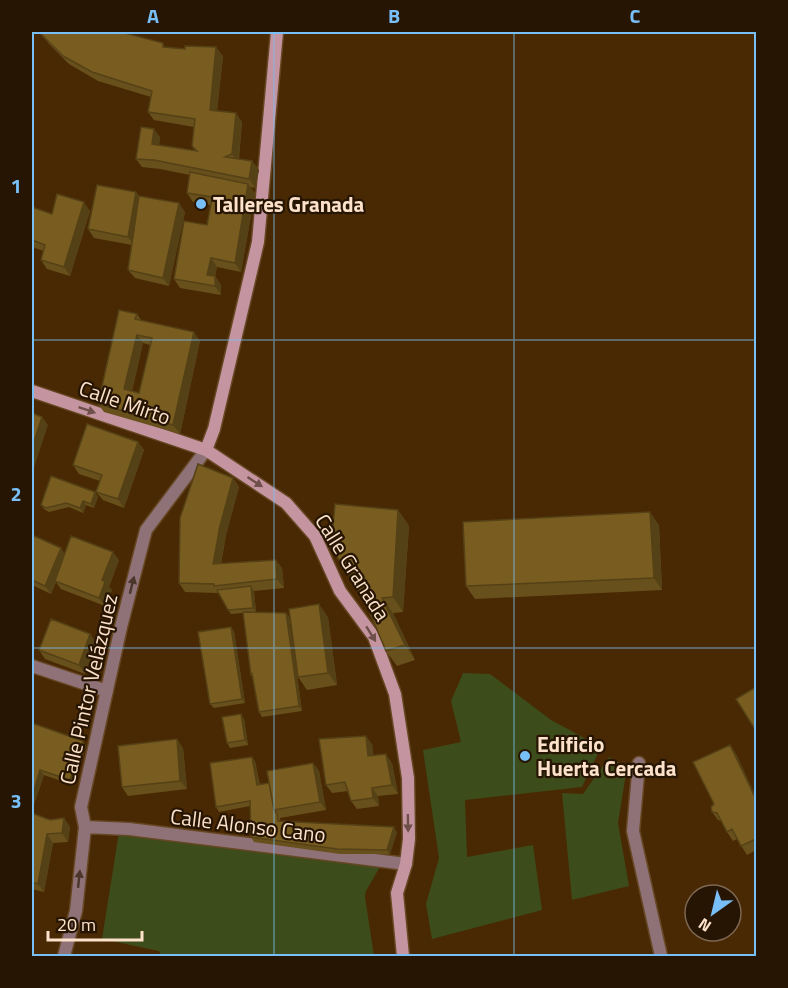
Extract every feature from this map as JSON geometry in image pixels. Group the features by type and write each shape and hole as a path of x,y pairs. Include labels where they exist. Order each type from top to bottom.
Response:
{"street":[{"path":"206,450 214,429 258,242 277,32"},
{"name":"Calle Mirto","path":"32,391 206,450"},
{"name":"Calle Pintor Velázquez","path":"64,957 76,910 85,827 81,807 121,627 146,530 206,450"},
{"name":"Calle Granada","path":"206,450 286,503 315,536 339,591 374,637 395,694 408,778 409,839 406,864 397,893 403,957"},
{"path":"32,666 107,691"},
{"path":"639,763 633,831 661,957"},
{"name":"Calle Alonso Cano","path":"85,827 129,829 406,864"}],"green space":[{"path":"463,673 490,674 551,720 601,747 582,787 465,800 467,857 533,845 542,910 432,939 426,904 439,858 423,750 461,742 451,701"},
{"path":"609,757 627,767 618,823 629,886 572,900 562,793 583,794"},
{"path":"119,832 381,865 365,897 374,956 161,956 159,951 102,939"}],"building":[{"path":"39,32 121,32 163,43 163,47 185,49 185,46 216,47 210,110 236,113 232,154 225,157 252,161 249,179 154,160 136,159 141,127 154,129 152,144 197,151 192,146 195,119 148,112 152,91 92,72 63,56"},
{"path":"190,172 248,184 235,263 211,258 207,275 215,276 215,286 174,279 184,221 207,225 212,199 212,197 187,193"},
{"path":"97,185 136,192 128,237 88,229"},
{"path":"57,194 84,202 64,267 41,260 45,245 32,240 32,207 52,214"},
{"path":"139,196 179,203 163,278 128,270"},
{"path":"119,310 137,314 135,319 194,332 173,425 98,404","holes":["137,335 152,338 139,393 124,389"]},
{"path":"32,413 42,417 32,448"},
{"path":"87,424 138,442 118,499 96,492 102,475 73,465"},
{"path":"198,464 233,478 213,564 276,560 277,579 214,586 214,584 179,583 180,518"},
{"path":"51,476 95,492 91,504 83,501 80,508 66,503 46,508 41,505"},
{"path":"335,504 398,510 393,597 382,598 405,645 386,651 364,599 331,547"},
{"path":"650,512 654,578 466,586 463,522"},
{"path":"32,535 61,548 45,586 32,580"},
{"path":"71,536 113,552 102,580 105,582 99,598 55,581"},
{"path":"251,586 253,608 228,610 217,590"},
{"path":"319,604 328,673 298,677 289,609"},
{"path":"243,612 286,613 299,706 259,712 251,675"},
{"path":"51,619 90,634 79,665 39,650"},
{"path":"231,627 242,699 210,704 198,632"},
{"path":"756,687 756,731 736,699"},
{"path":"241,714 245,740 227,743 222,717"},
{"path":"32,723 83,741 70,780 40,770 32,797"},
{"path":"366,736 368,756 386,754 392,785 372,788 373,798 351,801 345,782 326,785 319,739"},
{"path":"177,739 180,781 122,787 118,746"},
{"path":"730,745 756,797 756,839 741,846 732,829 727,832 717,813 712,812 711,807 714,804 693,762"},
{"path":"252,757 257,785 269,783 278,821 394,827 387,850 337,849 251,837 250,801 216,807 210,763"},
{"path":"313,763 320,802 274,810 267,771"},
{"path":"32,813 50,820 64,818 62,833 47,834 38,884 32,882"}],"place":[{"name":"Talleres Granada","path":"201,204"},
{"name":"Edificio Huerta Cercada","path":"525,756"}]}
